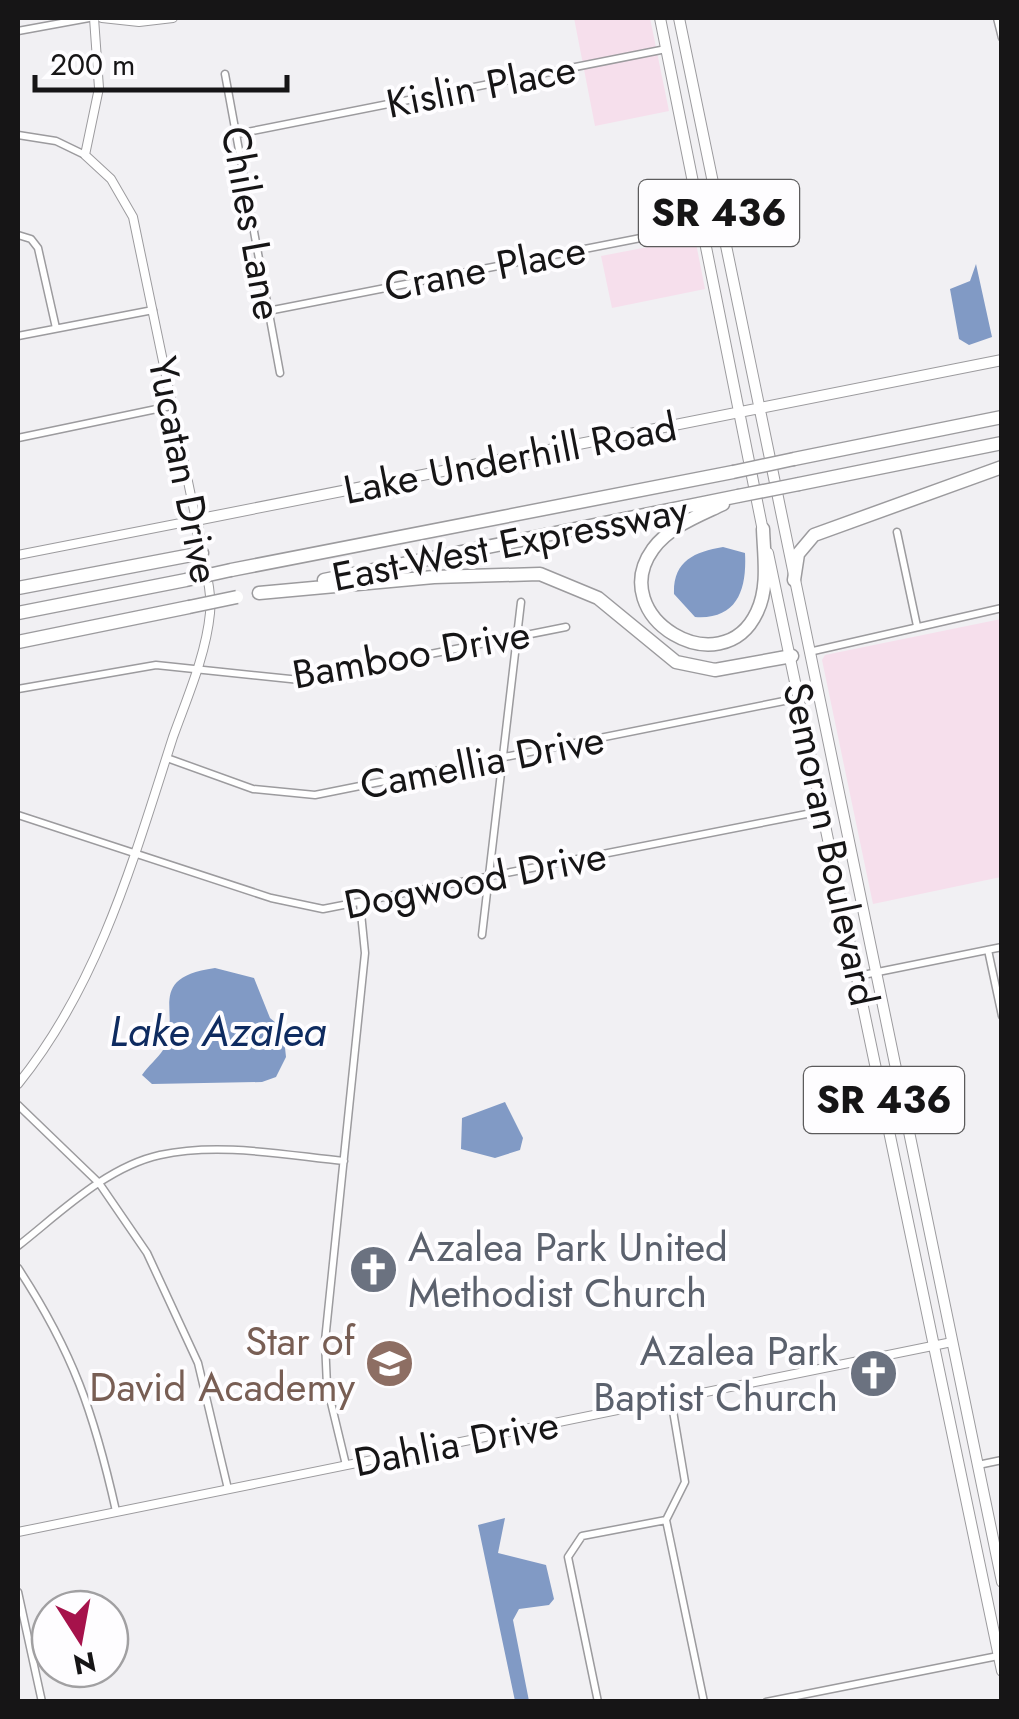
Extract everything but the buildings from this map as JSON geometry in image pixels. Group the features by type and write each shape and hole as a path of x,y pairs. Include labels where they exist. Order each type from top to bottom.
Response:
{"highway":[{"path":"973,423 1002,408"},
{"name":"East-West Expressway","path":"18,613 1002,418"},
{"name":"East-West Expressway","path":"18,642 1002,444"},
{"path":"794,580 798,554 814,535 1002,468"},
{"path":"738,496 678,526 650,553 642,586 656,623 684,642 703,645 734,637 748,626 763,594 762,530"},
{"path":"18,588 202,552"},
{"path":"258,593 454,576 540,574 598,598 676,662 714,670 792,656"}],"main road":[{"name":"Semoran Boulevard","path":"660,18 762,530 801,698 1002,1671"},
{"name":"Semoran Boulevard","path":"679,18 1002,1582"},
{"name":"Lake Underhill Road","path":"196,520 1002,360"},
{"name":"Yucatan Drive","path":"196,520 202,552"},
{"path":"792,656 809,652"},
{"path":"989,1612 1002,1637"}],"street":[{"path":"18,31 91,18 98,88 85,155 56,141 18,135"},
{"path":"102,18 139,22 174,18"},
{"path":"998,18 1002,38"},
{"name":"Kislin Place","path":"237,134 667,49"},
{"name":"Chiles Lane","path":"224,74 280,373"},
{"name":"Yucatan Drive","path":"85,155 111,178 129,208 196,520"},
{"name":"Crane Place","path":"268,311 703,225"},
{"path":"18,235 31,239 38,248 56,328"},
{"path":"18,336 152,310"},
{"path":"18,438 171,406"},
{"name":"Lake Underhill Road","path":"18,555 196,520"},
{"path":"897,532 917,626"},
{"name":"Yucatan Drive","path":"18,1084 60,1026 84,983 135,852 196,668 210,609 202,552"},
{"path":"482,934 521,602"},
{"path":"809,652 1002,608"},
{"name":"Bamboo Drive","path":"18,689 128,668 196,668 300,680 566,627"},
{"name":"Camellia Drive","path":"167,758 254,789 315,795 801,698"},
{"name":"Dogwood Drive","path":"18,815 271,898 323,909 824,811"},
{"path":"346,1465 327,1386 326,1341 365,953 360,903"},
{"path":"858,976 1002,947"},
{"path":"988,950 1002,1016"},
{"path":"18,1105 98,1183 148,1253 198,1364 228,1489"},
{"path":"18,1246 98,1183 157,1155 219,1149 344,1161"},
{"path":"18,1268 53,1322 80,1380 96,1421 116,1510"},
{"name":"Dahlia Drive","path":"18,1532 952,1342"},
{"path":"671,1399 685,1482 666,1520 704,1702"},
{"path":"978,1465 1002,1460"},
{"path":"598,1702 568,1556 582,1536 666,1520"},
{"path":"18,1592 42,1702"},
{"path":"766,1702 1000,1657"},
{"path":"818,1691 820,1702"}],"shaded area":[{"path":"574,18 650,18 669,111 595,126"},
{"path":"695,238 705,289 612,308 601,256"},
{"path":"1001,619 1001,877 873,904 822,660 825,655"}],"water":[{"path":"976,264 992,337 969,345 959,339 950,289 970,281"},
{"path":"723,547 745,553 741,590 730,608 709,617 695,617 674,594 677,573 694,555"},
{"name":"Lake Azalea","path":"215,968 254,978 270,1018 283,1029 286,1057 276,1077 262,1082 152,1084 142,1075 163,1050 168,1037 172,989 193,973"},
{"path":"505,1102 523,1138 520,1150 495,1158 461,1149 462,1118"},
{"path":"505,1518 498,1553 546,1565 554,1599 549,1605 519,1609 513,1620 529,1701 515,1701 478,1525"}],"place":[{"name":"Azalea Park United Methodist Church","path":"373,1270"},
{"name":"Star of David Academy","path":"390,1364"},
{"name":"Azalea Park Baptist Church","path":"873,1374"}]}
